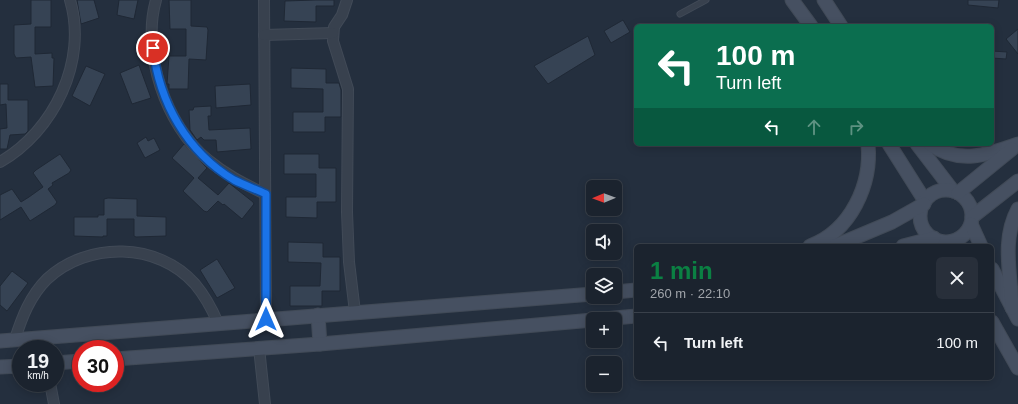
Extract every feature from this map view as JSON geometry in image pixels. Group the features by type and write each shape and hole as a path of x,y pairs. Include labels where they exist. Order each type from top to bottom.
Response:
{"street":[{"path":"0,162 13,155 34,136 51,114 64,89 72,62 74,34 70,0"},
{"path":"156,0 152,37 156,71 166,104 184,134 207,159 234,180 266,194"},
{"path":"264,0 266,319"},
{"path":"347,0 332,33 333,41 348,89 347,219 349,262 355,312"},
{"path":"792,0 810,24"},
{"path":"824,0 840,24"},
{"path":"264,35 332,33"},
{"path":"840,244 892,222 925,203 935,193 946,190 955,192 1018,144"},
{"path":"933,146 947,154 970,157 981,156 1018,144"},
{"path":"813,244 832,233 847,218 859,199 867,178 869,157 868,146"},
{"path":"890,146 925,203 921,219 928,234 940,242"},
{"path":"919,146 955,192 969,203 972,221 980,244"},
{"path":"922,244 956,240 962,236 972,221 1018,181"},
{"path":"1015,314 1008,261 1009,236 1018,209"},
{"path":"218,323 208,302 194,283 177,268 156,258 134,252 110,251 88,256 66,265 48,279 29,303 22,317 15,340 586,295"},
{"path":"994,273 1015,314"},
{"path":"622,291 634,290"},
{"path":"318,315 320,344"},
{"path":"622,317 634,316"},
{"path":"124,358 320,344 586,321"},
{"path":"994,326 1018,368"},
{"path":"0,341 12,340"},
{"path":"259,348 265,404"},
{"path":"0,367 12,366"},
{"path":"52,392 54,404"}],"lane":[{"path":"680,14 706,0"}],"building":[{"path":"31,0 51,0 51,27 35,27 35,54 52,53 52,58 54,58 53,86 35,87 31,57 16,58 14,54 14,25 31,24"},
{"path":"77,0 94,0 99,18 81,24"},
{"path":"119,0 138,0 134,19 117,15"},
{"path":"169,0 191,0 191,26 207,27 208,30 206,60 189,59 188,89 169,89 169,84 167,84 169,56 186,56 186,29 170,29"},
{"path":"334,0 334,6 316,6 316,22 284,21 285,1"},
{"path":"968,0 999,0 998,8 968,5"},
{"path":"623,20 630,32 611,43 604,31"},
{"path":"1018,29 1018,54 1006,39"},
{"path":"588,36 595,55 548,84 534,66"},
{"path":"994,51 1007,52 1006,59 994,58"},
{"path":"139,65 151,98 132,104 120,73"},
{"path":"86,66 105,74 90,106 72,96"},
{"path":"291,68 326,69 326,83 339,83 341,90 341,117 325,117 325,132 293,132 293,112 323,112 323,89 291,88"},
{"path":"0,84 8,84 8,100 28,100 28,131 25,134 10,135 7,149 0,149 0,129 7,128 6,104 0,105"},
{"path":"250,84 251,105 216,108 215,86"},
{"path":"211,106 211,116 208,116 209,130 250,128 251,149 217,152 216,140 204,140 201,137 197,140 190,130 189,110 193,110 194,107"},
{"path":"146,137 148,141 154,138 160,150 145,158 137,143"},
{"path":"184,144 207,168 198,178 218,195 229,183 253,202 254,204 242,219 218,201 207,212 204,211 183,191 194,178 172,158"},
{"path":"60,154 71,170 69,173 52,183 53,185 48,189 57,202 55,205 30,221 21,207 0,220 0,195 12,189 21,202 29,197 43,187 33,173"},
{"path":"284,154 319,154 319,168 336,168 336,202 317,202 317,218 286,217 286,197 316,197 316,174 284,174"},
{"path":"104,199 137,199 137,216 166,217 166,236 136,237 134,236 134,219 107,219 107,236 74,236 74,217 98,217 98,215 104,215"},
{"path":"288,242 323,243 323,257 340,257 340,291 322,291 322,306 290,306 290,286 320,286 321,263 288,262"},
{"path":"217,259 235,288 217,298 200,270"},
{"path":"12,271 28,283 7,311 0,305 0,286"}],"route":[{"path":"153,48 156,71 166,104 184,134 207,159 234,180 266,194 266,319"}]}
